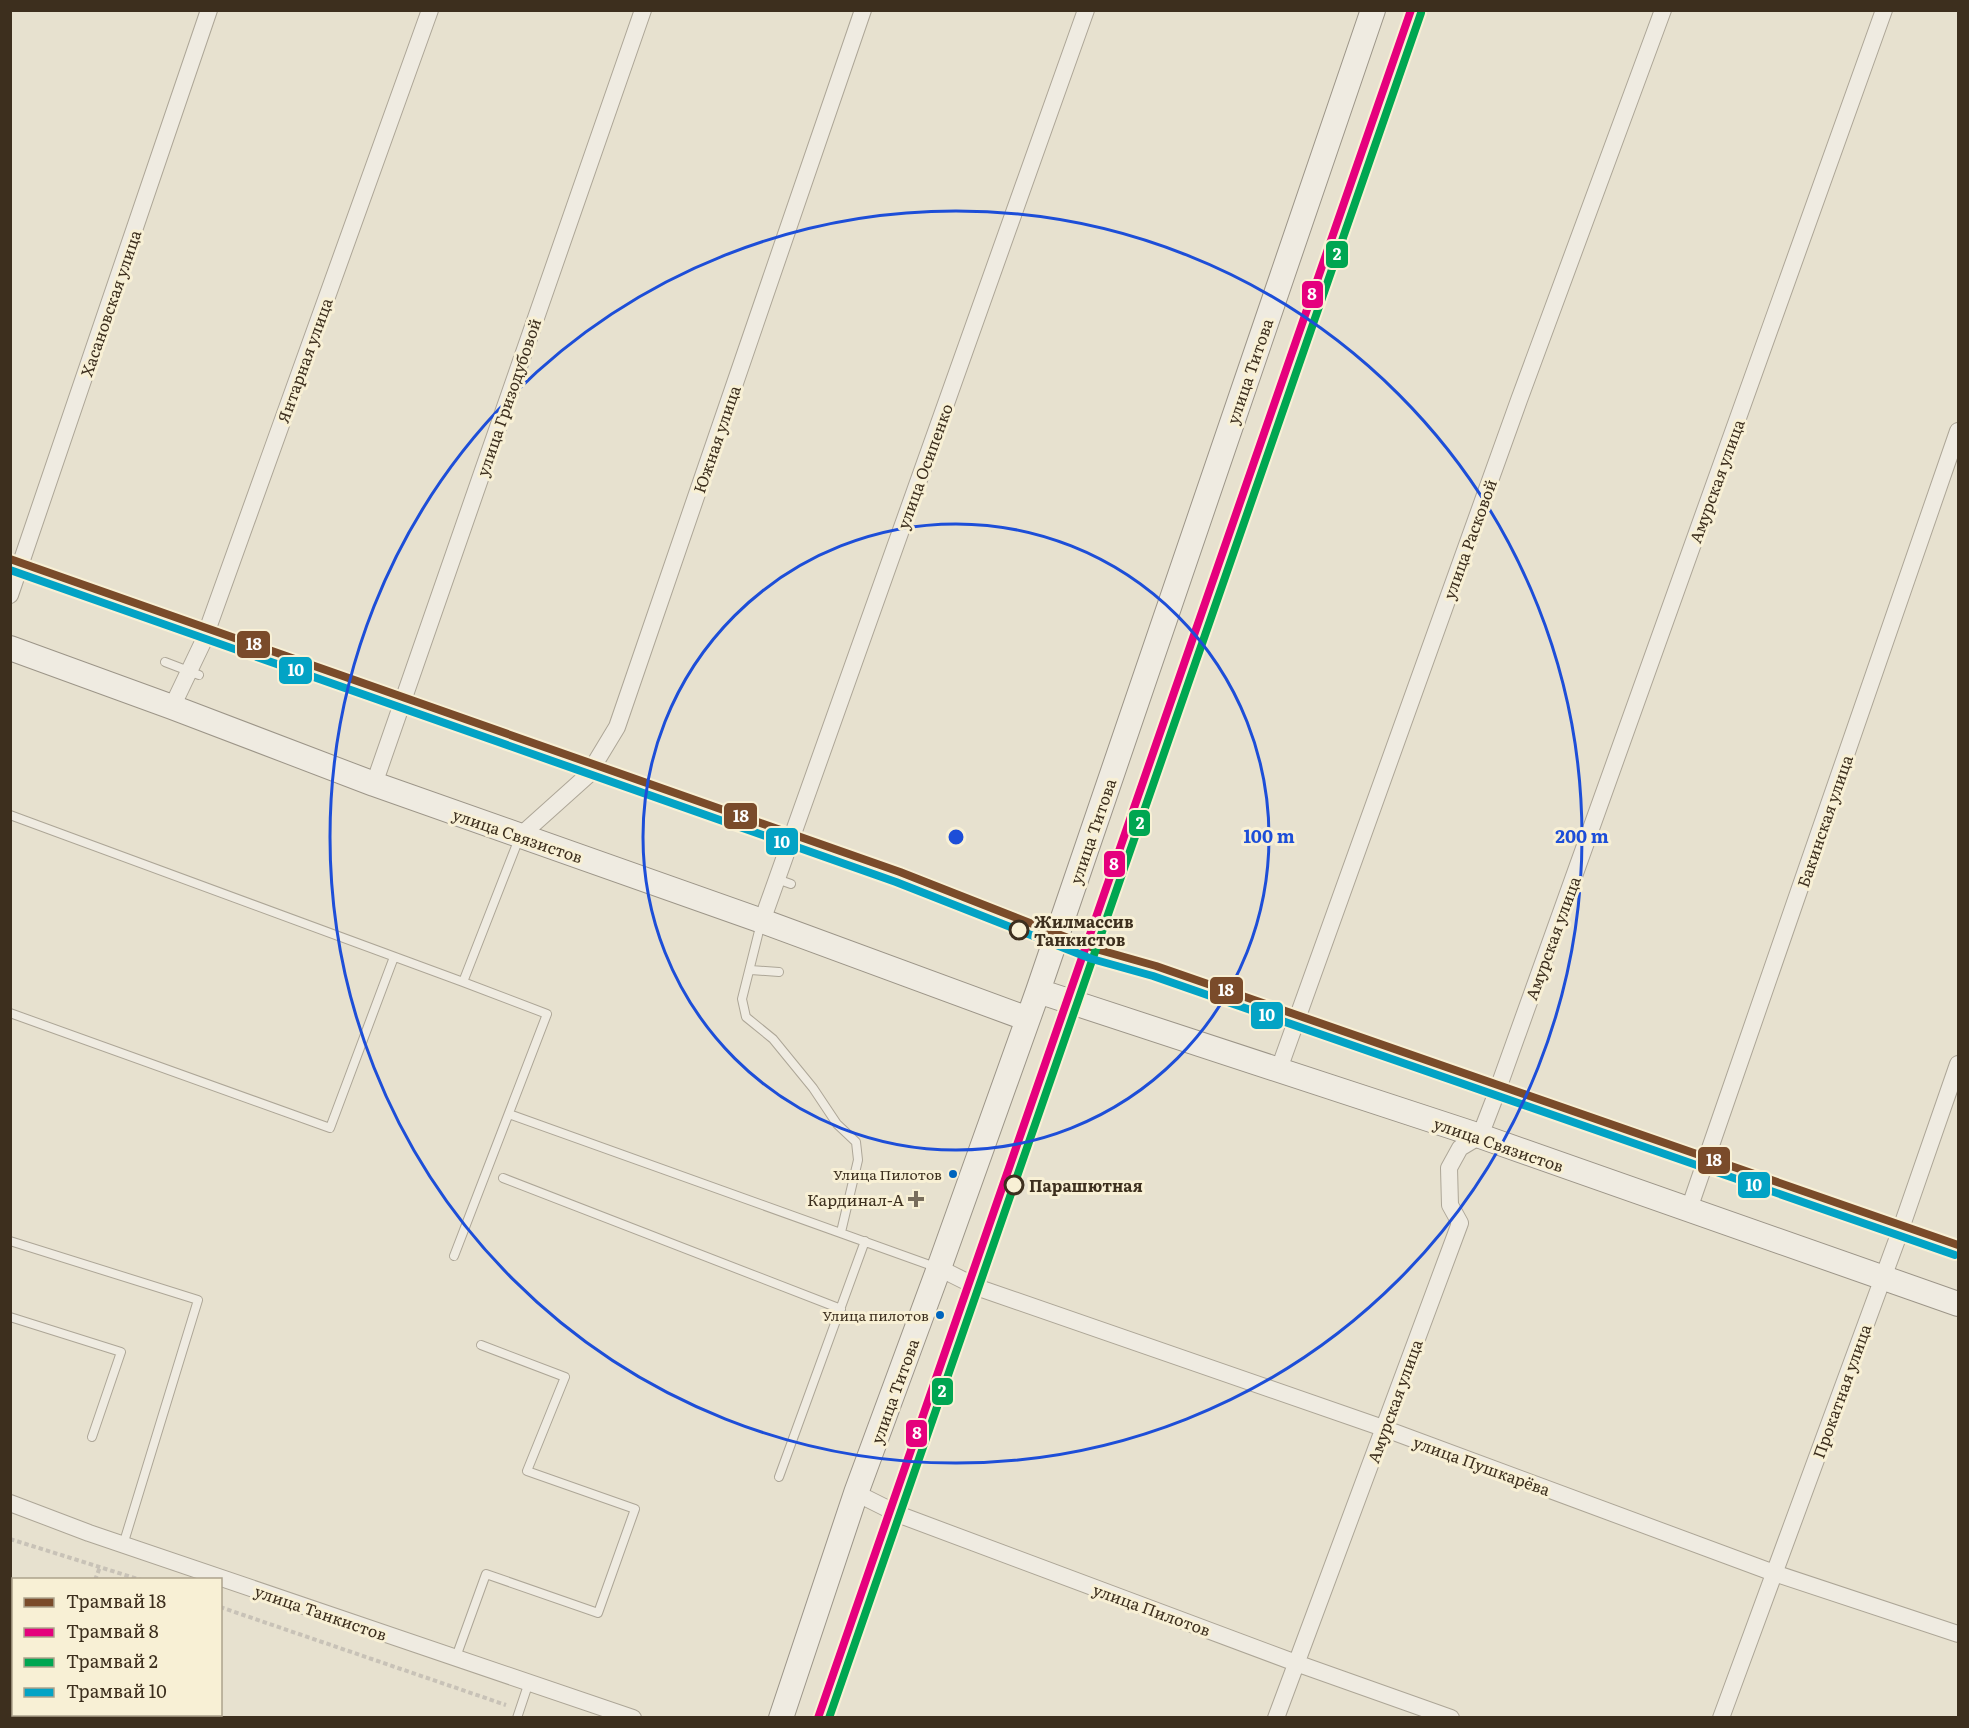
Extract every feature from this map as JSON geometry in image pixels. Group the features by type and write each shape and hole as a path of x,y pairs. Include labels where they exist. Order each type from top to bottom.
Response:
{"street":[{"name":"Хасановская улица","path":"10,595 209,10"},
{"name":"Янтарная улица","path":"172,707 194,673 203,642 430,10"},
{"name":"улица Гризодубовой","path":"375,784 643,10"},
{"name":"Южная улица","path":"520,836 588,775 617,727 863,10"},
{"name":"улица Осипенко","path":"762,921 780,880 1086,10"},
{"name":"улица Титова","path":"781,1718 856,1493 1038,991 1373,10"},
{"name":"улица Расковой","path":"1279,1070 1519,400 1663,10"},
{"name":"Амурская улица","path":"1276,1718 1460,1223 1450,1205 1449,1168 1460,1148 1480,1136 1884,10"},
{"name":"Бакинская улица","path":"1689,1209 1959,431"},
{"name":"улица Связистов","path":"10,648 375,784 762,921 1028,1019"},
{"name":"улица Связистов","path":"1038,991 1480,1136 1959,1304"},
{"name":"Прокатная улица","path":"1721,1718 1959,1064"},
{"name":"улица Пушкарёва","path":"939,1268 968,1284 1383,1428 1774,1573 1959,1634"},
{"name":"улица Пилотов","path":"856,1493 900,1515 1296,1663 1451,1718"},
{"name":"улица Танкистов","path":"10,1503 221,1578"},
{"name":"улица Танкистов","path":"222,1578 633,1718"}],"lane":[{"path":"165,662 194,673"},
{"path":"10,815 547,1014 454,1256"},
{"path":"463,982 520,836"},
{"path":"762,921 742,999 746,1017 773,1039 813,1088 837,1124 856,1142 858,1160 841,1232"},
{"path":"10,1014 330,1128 394,957"},
{"path":"751,970 779,972"},
{"path":"509,1114 939,1268"},
{"path":"503,1178 841,1309"},
{"path":"10,1241 198,1300 123,1545"},
{"path":"779,1477 865,1241"},
{"path":"10,1317 121,1352 92,1437"},
{"path":"456,1657 486,1574 598,1613 635,1509 527,1471 565,1377 481,1345"},
{"path":"518,1713 529,1682"}],"path":[{"path":"10,1539 135,1578"},
{"path":"96,1578 100,1567"},
{"path":"222,1608 518,1713"}],"tram line":[{"name":"8","path":"818,1718 1411,10"},
{"name":"2","path":"829,1718 1421,13"},
{"name":"18","path":"10,559 900,872 1096,949 1156,966 1958,1245"},
{"name":"10","path":"10,570 896,882 1092,959 1153,976 1955,1255"}],"place":[{"name":"Жилмассив Танкистов","path":"1019,930"},
{"name":"Улица Пилотов","path":"953,1174"},
{"name":"Парашютная","path":"1014,1185"},
{"name":"Кардинал-А","path":"916,1199"},
{"name":"Улица пилотов","path":"940,1315"}]}
